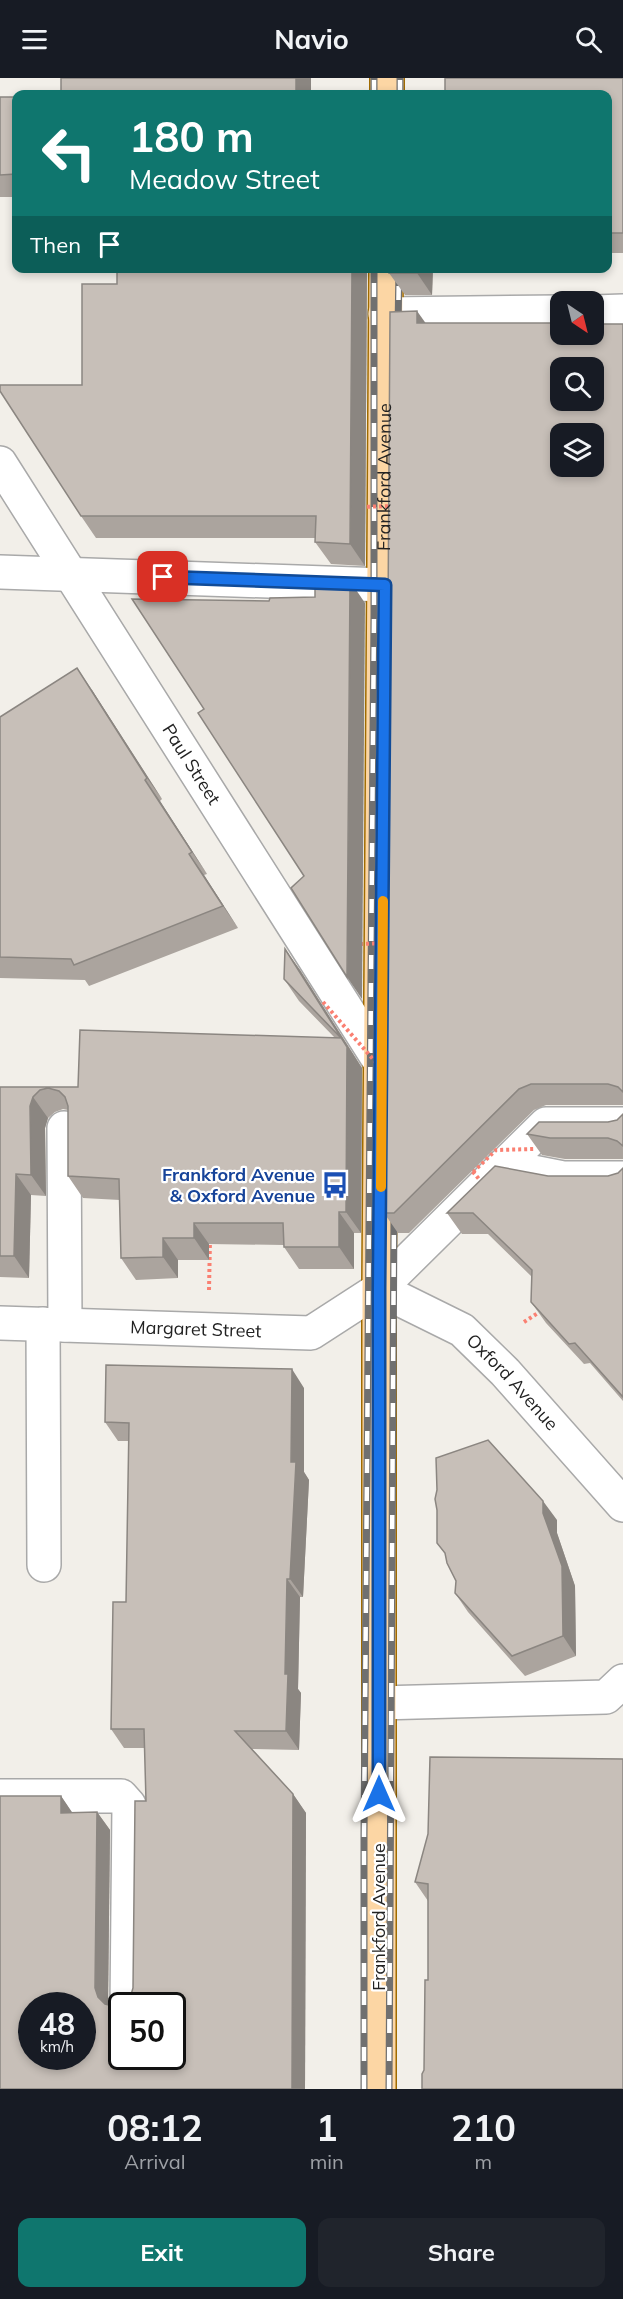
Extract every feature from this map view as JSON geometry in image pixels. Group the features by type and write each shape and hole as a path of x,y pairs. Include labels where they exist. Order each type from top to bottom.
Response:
{"main road":[{"name":"Frankford Avenue","path":"379,2089 379,1288 387,1072 386,273"}],"street":[{"path":"604,312 623,311"},
{"path":"386,314 550,312"},
{"name":"Paul Street","path":"0,463 387,1072"},
{"path":"0,572 385,585"},
{"name":"Margaret Street","path":"0,1323 311,1332 379,1288 488,1176 546,1124 623,1124"},
{"path":"44,1565 64,1128"},
{"path":"488,1176 623,1178"},
{"name":"Oxford Avenue","path":"379,1288 462,1330 505,1372 623,1505"},
{"path":"379,1703 606,1697 623,1681"},
{"path":"0,1796 121,1796 129,1805 127,1992"}],"path":[{"path":"359,507 393,506"},
{"path":"357,945 399,943"},
{"path":"323,1002 387,1072"},
{"path":"465,1163 488,1176 496,1150 536,1149"},
{"path":"209,1329 210,1230"},
{"path":"524,1322 545,1308"}],"building":[{"path":"61,78 296,78 296,90 61,90"},
{"path":"445,78 623,78 623,233 612,233 612,90 445,90"},
{"path":"0,97 12,97 12,174 0,175"},
{"path":"117,273 352,273 350,544 315,542 316,516 81,516 0,391 0,385 82,385 82,284 117,284"},
{"path":"417,311 417,323 550,323 550,345 604,345 604,324 623,324 623,1092 618,1087 608,1084 531,1084 519,1089 394,1213 384,1213 390,312"},
{"path":"315,580 350,581 347,977 291,888 304,876 198,713 204,709 132,599 269,601 270,598 315,597"},
{"path":"77,668 147,778 145,780 192,852 189,854 223,906 74,965 71,959 0,957 0,717"},
{"path":"285,949 347,1047 346,1212 339,1212 339,1247 284,1247 283,1223 194,1223 194,1238 163,1238 163,1257 121,1258 119,1179 68,1176 68,1106 65,1097 59,1091 48,1088 40,1090 33,1097 30,1106 31,1175 16,1174 14,1256 0,1256 0,1087 78,1087 80,1030 341,1038 284,979"},
{"path":"623,1114 623,1146 608,1138 550,1138 527,1134 539,1122 608,1122 617,1120"},
{"path":"495,1166 548,1176 608,1176 618,1173 623,1168 623,1397 575,1343 569,1344 531,1302 532,1270 473,1213 447,1213"},
{"path":"106,1365 292,1369 291,1462 296,1462 290,1579 287,1579 286,1731 235,1731 293,1794 292,2089 0,2089 0,1796 61,1796 61,1813 97,1812 95,1988 98,1997 108,2005 108,2070 186,2070 186,1992 132,1992 135,1801 146,1801 144,1729 111,1729 113,1602 126,1602 129,1423 105,1422"},
{"path":"488,1440 543,1501 543,1513 562,1566 563,1636 512,1656 455,1593 456,1581 445,1553 437,1543 436,1458"},
{"path":"430,1757 623,1759 623,2089 422,2089 425,1980 428,1980 428,1884 415,1882 428,1834"}],"railway":[{"path":"374,78 374,90"},
{"path":"400,78 400,90"},
{"path":"364,2089 374,614 374,273"},
{"path":"398,328 399,273"},
{"path":"389,2089 394,1210"}],"slow traffic":[{"path":"381,1187 383,901"}],"place":[{"name":"Frankford Avenue & Oxford Avenue","path":"335,1185"}],"route":[{"path":"163,577 385,585 379,1288 379,1794"}]}
